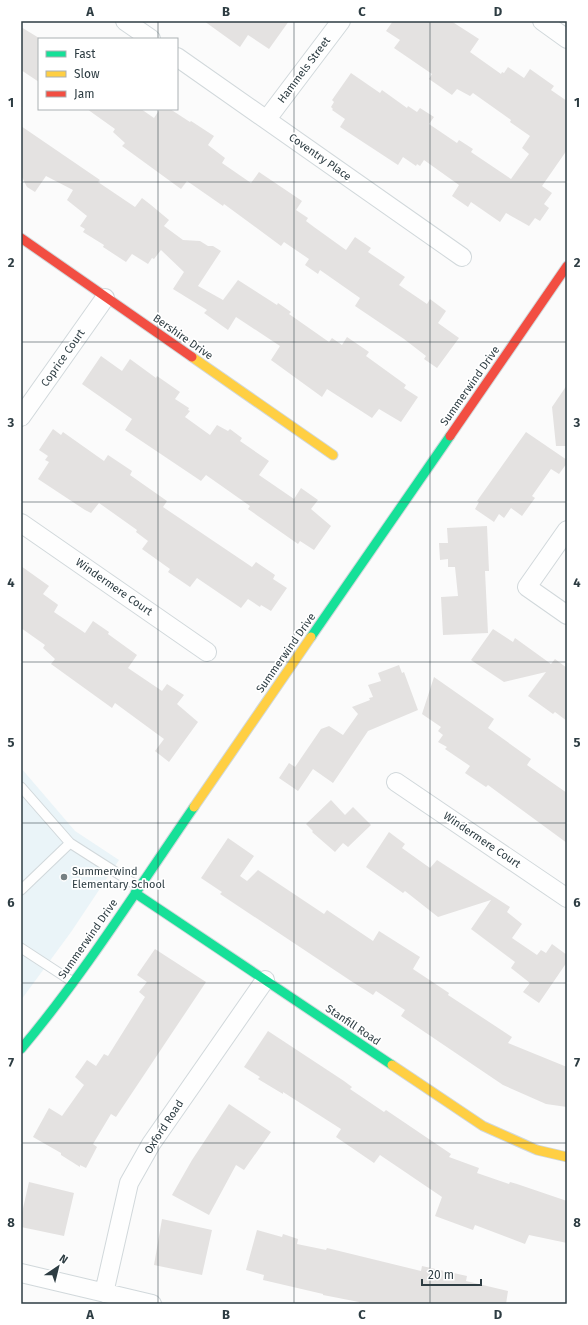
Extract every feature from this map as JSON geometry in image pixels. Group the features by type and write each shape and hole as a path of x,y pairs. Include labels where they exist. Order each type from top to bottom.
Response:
{"street":[{"path":"125,21 150,38"},
{"name":"Hammels Street","path":"267,119 341,21"},
{"path":"542,21 567,39"},
{"name":"Coventry Place","path":"178,58 462,257"},
{"name":"Bershire Drive","path":"21,238 105,298 333,455"},
{"name":"Summerwind Drive","path":"21,1049 48,1017 73,982 567,266"},
{"name":"Coprice Court","path":"21,417 105,298"},
{"name":"Windermere Court","path":"21,523 207,652"},
{"path":"567,530 527,587 567,615"},
{"name":"Windermere Court","path":"396,782 567,898"},
{"name":"Stanfill Road","path":"137,890 265,980 483,1126 537,1150 567,1157"},
{"name":"Oxford Road","path":"104,1293 129,1184 151,1144 265,980"},
{"path":"21,1273 152,1304"}],"lane":[{"path":"21,787 70,843 137,890"},
{"path":"21,890 70,843"},
{"path":"21,948 73,982"}],"shaded area":[{"name":"Summerwind Elementary School","path":"21,768 75,831 119,860 71,932 21,1000"}],"building":[{"path":"204,21 289,21 269,49 248,35 240,47"},
{"path":"393,21 451,21 479,39 470,52 501,74 502,72 504,73 508,67 524,78 530,69 554,86 551,90 567,101 567,150 542,186 552,193 544,204 549,208 540,221 535,218 529,226 506,213 500,222 471,202 468,207 452,196 459,185 424,160 420,166 417,164 416,166 403,157 398,165 340,127 345,119 332,110 333,109 331,107 334,102 332,100 351,73 380,93 382,90 407,108 408,106 417,112 420,108 434,117 429,124 457,143 459,140 473,149 471,152 511,179 529,154 522,148 530,136 510,122 511,120 473,93 470,96 457,89 452,95 429,79 432,74 394,48 400,40 386,31"},
{"path":"21,27 39,38 38,81 21,70"},
{"path":"88,110 142,110 154,118 159,110 172,110 190,122 191,121 214,136 208,145 225,158 222,163 251,183 259,172 302,201 296,210 308,218 306,221 346,250 355,237 371,248 368,252 405,277 399,285 427,304 430,299 446,311 438,323 459,338 437,368 424,359 426,356 404,339 355,306 360,298 320,270 318,274 305,265 309,259 284,242 281,246 224,204 223,206 187,181 181,189 122,146 125,143 113,132 115,129"},
{"path":"21,126 100,180 98,182 135,207 142,198 169,220 164,226 183,240 200,241 221,251 198,286 223,300 238,280 277,305 278,303 291,312 289,314 329,342 332,338 342,345 347,337 369,352 366,356 406,385 404,388 418,397 401,422 379,409 372,418 327,389 322,397 271,360 280,346 236,317 228,330 204,313 207,310 173,289 184,272 161,250 148,264 132,254 126,262 103,247 104,245 83,232 85,229 80,226 87,216 67,200 73,190 46,176 35,192 27,187 21,175"},
{"path":"101,356 122,371 130,359 156,378 157,376 180,392 175,399 189,408 188,410 190,411 185,417 210,435 217,425 228,431 230,429 242,438 240,441 269,461 259,475 294,499 301,488 318,500 311,509 331,526 314,550 300,541 298,544 248,509 250,506 206,475 201,481 125,430 132,419 82,384"},
{"path":"567,385 567,446 556,446 552,407"},
{"path":"53,429 61,435 63,432 104,461 108,455 132,471 130,475 167,501 163,507 252,567 256,562 275,575 273,579 287,588 271,611 261,605 260,607 248,599 241,608 197,578 190,587 168,572 170,569 142,549 148,541 136,532 137,530 99,503 91,513 38,479 49,462 45,460 48,456 39,450"},
{"path":"526,432 567,460 567,463 559,474 551,469 532,496 535,498 522,516 511,508 504,518 499,514 494,522 475,509 479,502 477,501"},
{"path":"487,526 489,571 485,571 488,633 443,635 441,597 458,596 455,567 448,567 448,559 440,560 439,543 448,543 447,528"},
{"path":"21,566 49,586 43,594 58,605 54,612 85,633 93,621 137,655 128,668 162,691 167,684 184,695 177,704 198,722 169,762 155,751 164,739 115,703 112,708 51,664 55,659 43,648 45,645 21,628"},
{"path":"493,629 513,642 515,638 551,664 555,659 567,668 567,721 555,712 553,714 528,696 546,672 504,682 471,660"},
{"path":"399,665 402,673 404,672 418,710 368,731 333,783 313,769 298,791 279,778 289,763 295,767 321,729 329,726 343,735 358,714 352,707 370,700 369,698 373,697 368,685 381,681 378,673"},
{"path":"434,677 494,719 488,728 531,759 527,765 567,793 567,843 488,785 486,787 465,773 470,766 445,749 447,747 438,742 443,735 438,731 441,727 422,714"},
{"path":"331,800 345,815 353,807 371,825 348,847 343,843 335,852 312,832 313,831 306,824"},
{"path":"389,832 405,844 402,848 430,868 437,860 510,907 507,912 522,924 512,938 537,955 541,950 546,953 552,944 567,955 567,962 539,1003 523,992 530,983 511,968 515,962 471,929 491,900 438,917 405,891 403,893 366,867"},
{"path":"228,838 254,856 240,876 247,881 258,870 324,914 327,910 373,941 379,931 420,957 413,969 449,993 448,995 512,1037 508,1043 567,1067 567,1107 546,1104 503,1085 401,1016 405,1010 376,991 373,995 220,894 222,892 201,878"},
{"path":"155,949 206,982 116,1117 111,1114 93,1144 97,1147 86,1168 80,1165 80,1167 61,1155 61,1153 33,1137 49,1108 62,1116 84,1085 75,1077 87,1060 96,1066 104,1054 108,1056 145,997 139,992 147,982 137,975"},
{"path":"268,1031 344,1081 352,1087 350,1089 384,1112 386,1110 451,1154 449,1157 479,1168 477,1173 509,1184 510,1182 517,1184 567,1201 567,1243 529,1235 525,1244 475,1225 473,1230 435,1216 442,1197 380,1155 374,1163 336,1137 341,1129 283,1092 283,1094 258,1079 260,1077 244,1067"},
{"path":"229,1104 271,1132 244,1170 236,1165 209,1215 172,1195 192,1160"},
{"path":"29,1182 74,1193 64,1236 21,1227 21,1217"},
{"path":"162,1219 212,1230 202,1275 154,1265"},
{"path":"257,1230 282,1237 283,1234 298,1239 297,1244 326,1250 327,1248 421,1271 422,1266 467,1276 466,1281 508,1291 506,1304 359,1304 359,1302 323,1295 263,1280 264,1275 246,1270"}],"traffic: fast":[{"path":"311,637 450,436"},
{"path":"21,1049 67,991 194,807"},
{"path":"135,893 392,1065"}],"traffic: slow":[{"path":"192,357 333,455"},
{"path":"194,807 311,637"},
{"path":"392,1065 483,1126 537,1150 567,1157"}],"traffic: jam":[{"path":"21,238 192,357"},
{"path":"450,436 567,266"}],"place":[{"name":"Summerwind Elementary School","path":"64,877"}]}
